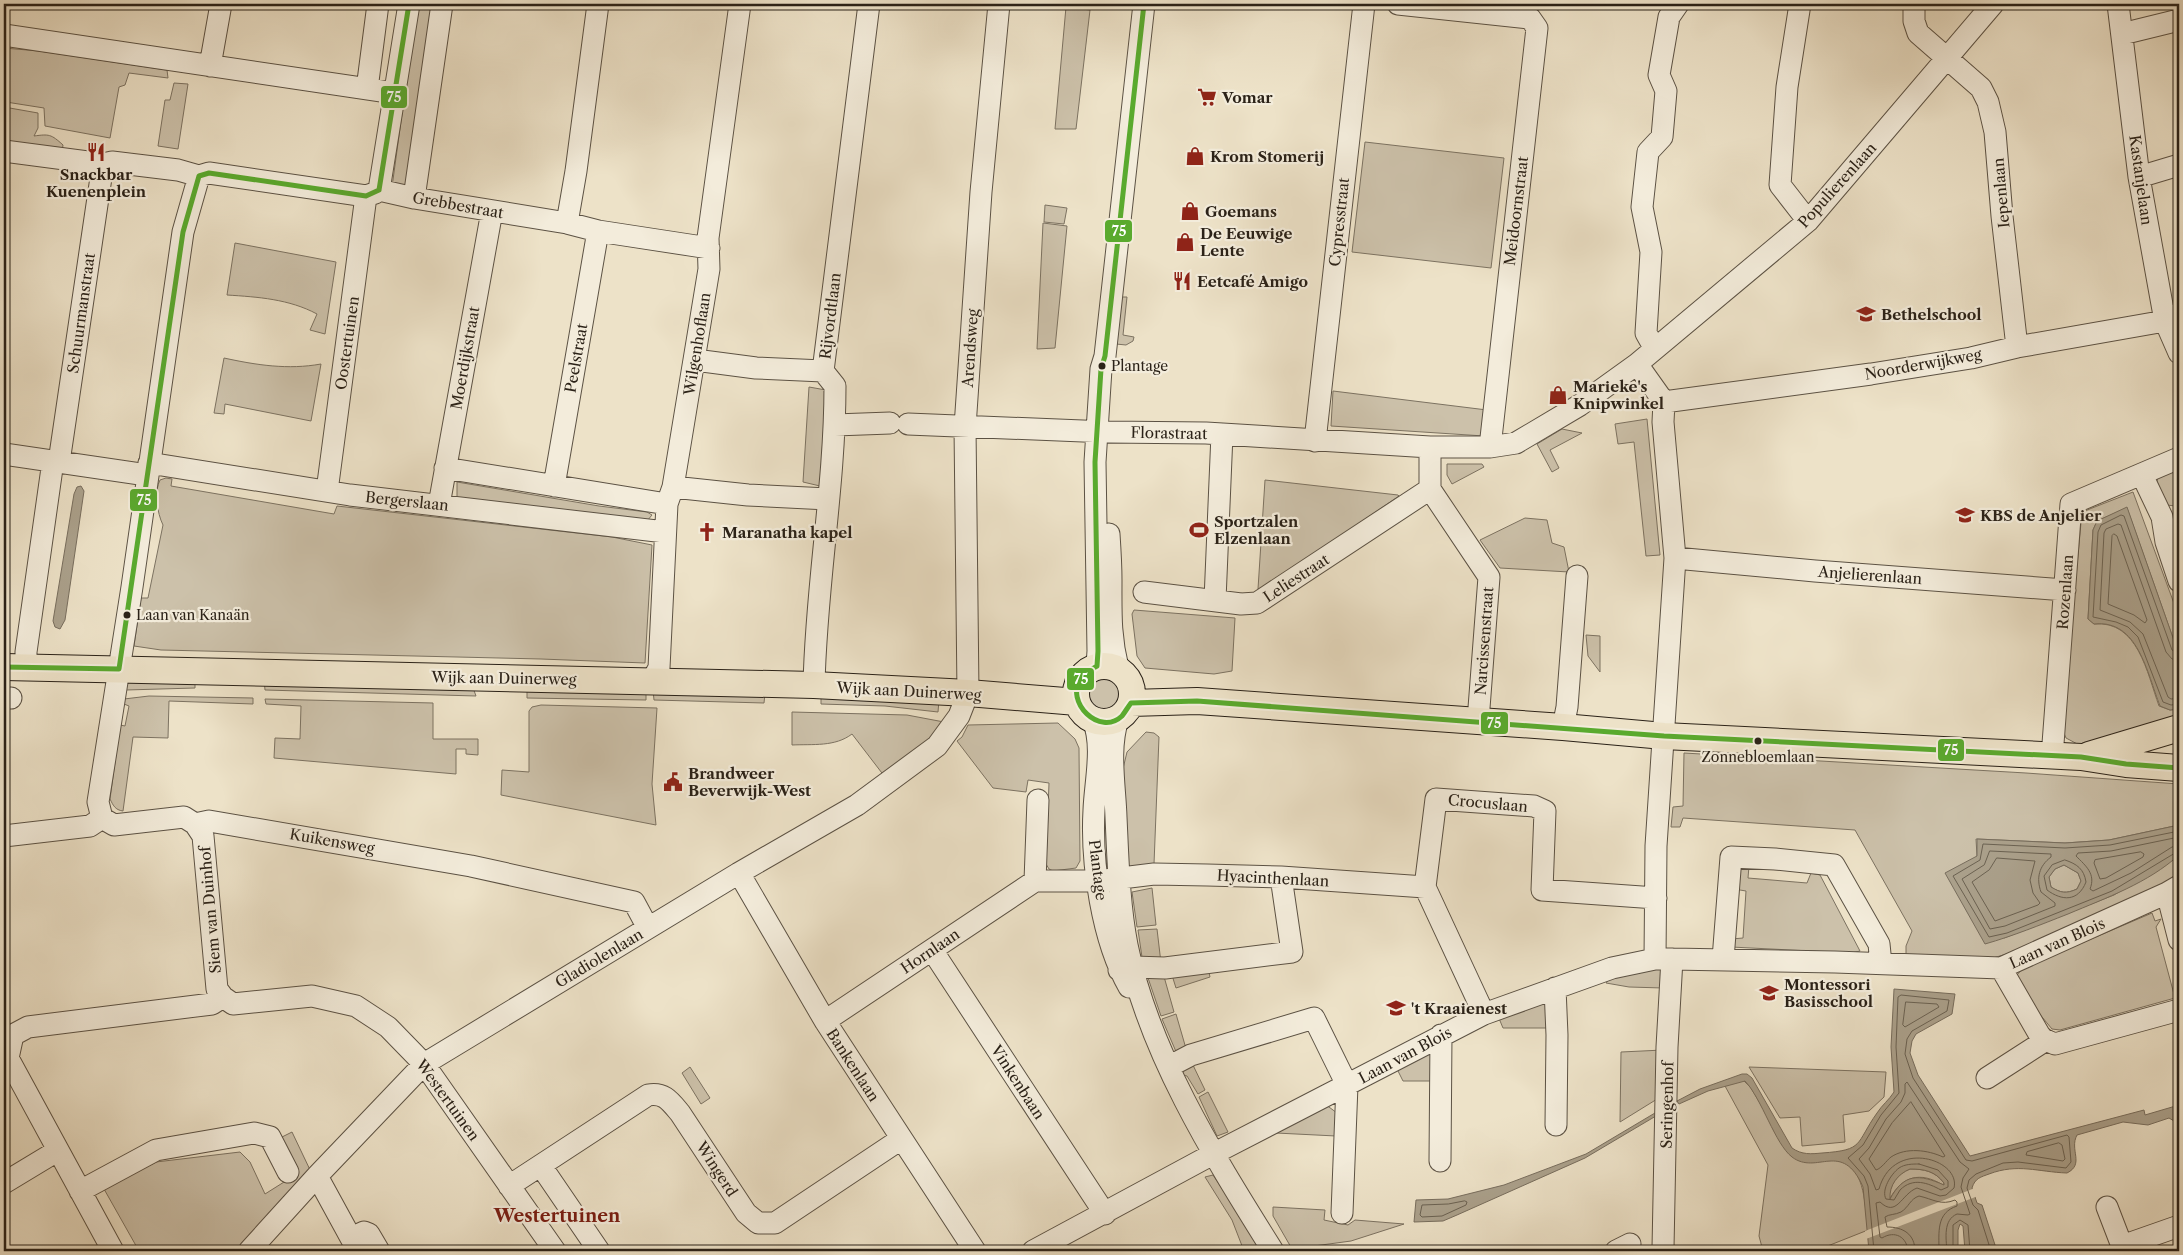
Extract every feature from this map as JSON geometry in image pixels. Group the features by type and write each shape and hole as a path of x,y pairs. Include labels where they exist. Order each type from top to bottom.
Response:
{"main road":[{"name":"Wijk aan Duinerweg","path":"15,667 524,677 814,686 1004,696 1051,687 1105,694 1664,736 2081,757"},
{"path":"2081,757 2179,728"},
{"path":"2081,757 2126,764 2179,768"}],"street":[{"path":"210,66 221,4"},
{"path":"367,89 378,4"},
{"name":"Oostertuinen","path":"327,491 372,193 395,93 409,4"},
{"path":"414,198 442,4"},
{"path":"567,223 576,171 598,4"},
{"name":"Wilgenhoflaan","path":"651,682 660,668 665,532 695,360 708,269 708,238 740,4"},
{"name":"Rijvordtlaan","path":"814,686 835,424 835,386 823,371 869,4"},
{"name":"Arendsweg","path":"968,693 965,427 981,192 999,4"},
{"name":"Plantage","path":"1144,4 1104,361 1101,369 1095,462 1098,651 1105,694 1114,730 1126,968 1170,1066 1213,1154"},
{"name":"Cypresstraat","path":"1315,441 1364,4"},
{"path":"1398,4 1533,11"},
{"path":"1655,349 1646,334 1651,252 1642,207 1648,152 1662,137 1666,91 1659,74 1670,17 1678,4"},
{"path":"1800,4 1788,87 1780,186 1808,221"},
{"name":"Iepenlaan","path":"1914,4 1914,21 1918,33 1981,88 1988,102 1995,132 2002,216 2017,346"},
{"name":"Populierenlaan","path":"1637,364 1808,221 1993,4"},
{"name":"Kastanjelaan","path":"2118,4 2139,176 2179,353"},
{"name":"Meidoornstraat","path":"1490,447 1537,28 1533,11"},
{"path":"2122,34 2179,20"},
{"path":"4,35 395,93"},
{"name":"Grebbestraat","path":"4,151 103,164 112,162 414,198 567,223 598,231 709,248"},
{"name":"Schuurmanstraat","path":"15,667 26,652 103,164"},
{"path":"2139,176 2179,164"},
{"path":"4,836 90,826 102,818 98,802 183,232 204,174"},
{"name":"Moerdijkstraat","path":"439,505 492,211"},
{"name":"Peelstraat","path":"554,486 598,231"},
{"name":"Noorderwijkweg","path":"1664,402 1871,374 1971,358 2017,346 2172,318"},
{"path":"695,360 756,368 823,371"},
{"path":"1637,364 1664,402 1663,422 1675,558 1656,846 1656,898 1664,959"},
{"name":"Florastraat","path":"835,424 899,424 1222,434 1430,447 1490,447 1516,443 1580,405 1637,364"},
{"path":"1215,600 1222,434"},
{"path":"1430,447 1430,489"},
{"name":"Bergerslaan","path":"4,454 56,461 148,469 665,532"},
{"path":"2179,458 2142,475 2171,513 2166,542 2179,582"},
{"path":"445,468 554,486 670,495 748,495 828,499"},
{"name":"Rozenlaan","path":"2052,757 2071,504 2142,475"},
{"name":"Leliestraat","path":"1144,592 1241,604 1257,603 1430,489"},
{"name":"Narcissenstraat","path":"1430,489 1489,577 1478,721"},
{"name":"Anjelierenlaan","path":"1675,558 2065,590"},
{"path":"1563,727 1567,706 1577,576"},
{"name":"Gladiolenlaan","path":"248,1251 424,1064 739,873 858,805 937,746 960,716 968,693"},
{"name":"Plantage","path":"1105,694 1097,729 1093,845 1097,880 1115,960 1126,968"},
{"name":"Crocuslaan","path":"1425,887 1436,798 1534,806 1545,811 1542,890 1656,898"},
{"path":"1038,800 1035,881 1120,878"},
{"name":"Kuikensweg","path":"102,818 114,825 184,817 196,824 209,821 282,832 471,866 634,902 648,928"},
{"name":"Siem van Duinhof","path":"196,824 203,836 217,988 223,997"},
{"path":"1723,959 1731,858 1775,859 1834,865 1879,944 1881,964"},
{"name":"Bankenlaan","path":"739,873 824,1021 975,1251"},
{"name":"Hyacinthenlaan","path":"1120,878 1154,874 1281,877 1425,887"},
{"path":"1126,968 1165,968 1292,952 1281,877"},
{"name":"Hornlaan","path":"824,1021 1035,881"},
{"path":"1425,887 1484,1014"},
{"name":"Laan van Blois","path":"1033,1251 1105,1214 1213,1154 1441,1035 1484,1014 1612,968 1664,959 1723,959 2002,968 2173,890 2179,940"},
{"name":"Vinkenbaan","path":"932,950 1105,1214"},
{"name":"Seringenhof","path":"1664,959 1667,1047 1663,1248 1665,1251"},
{"path":"2002,968 2039,1034 2054,1044 2179,1010"},
{"path":"1555,988 1557,1035 1556,1125"},
{"name":"Westertuinen","path":"223,997 233,1004 312,996 356,1006 388,1027 424,1064 555,1251"},
{"path":"113,1251 8,1058 8,1031 212,1004 223,997"},
{"path":"1170,1066 1191,1055 1314,1018 1347,1085 1342,1214"},
{"path":"1440,1161 1441,1035"},
{"path":"1987,1078 2046,1040"},
{"name":"Wingerd","path":"508,1186 648,1095 658,1093 669,1099 680,1113 746,1213 758,1223 775,1223 901,1140"},
{"path":"80,1191 156,1150 254,1133 270,1137 288,1172"},
{"path":"4,1183 58,1151"},
{"path":"1213,1154 1274,1251"},
{"path":"541,1166 599,1251"},
{"path":"317,1176 355,1245 364,1232 369,1234 379,1251"},
{"path":"2108,1208 2123,1248 2179,1226"}],"shaded area":[{"path":"417,4 436,4 408,191 392,187"},
{"path":"1066,7 1090,10 1076,129 1055,129"},
{"path":"4,48 39,51 167,70 168,78 129,73 125,85 119,87 110,138 45,126 44,108 6,102 7,93 4,92"},
{"path":"174,83 188,84 178,149 158,146 165,100 170,100"},
{"path":"4,107 38,113 38,128 34,136 47,135 53,137 63,145 62,152 4,147 4,136 6,136 4,130"},
{"path":"1365,142 1504,158 1491,268 1352,252"},
{"path":"1045,205 1067,208 1064,224 1044,222"},
{"path":"1043,223 1067,226 1055,348 1037,349"},
{"path":"235,243 336,262 325,334 310,330 317,314 306,309 273,300 227,295"},
{"path":"1119,297 1127,297 1123,335 1134,337 1133,341 1126,345 1116,344"},
{"path":"224,358 272,366 296,367 321,364 311,421 225,404 224,414 214,413"},
{"path":"809,387 826,390 820,486 803,482"},
{"path":"1333,391 1487,410 1484,436 1331,426"},
{"path":"1647,419 1660,555 1646,556 1634,442 1618,444 1615,424"},
{"path":"1562,429 1582,433 1550,450 1559,468 1552,472 1537,444"},
{"path":"1447,464 1482,464 1484,467 1452,484 1447,475"},
{"path":"2179,465 2179,504 2175,506 2167,505 2157,485 2157,480 2159,476"},
{"path":"172,479 171,486 334,514 337,506 612,537 652,545 645,663 161,650 134,646 141,598 148,598 163,525 158,508 157,490 160,480"},
{"path":"1265,480 1399,496 1269,585 1258,589"},
{"path":"457,482 599,506 647,512 652,515 647,521 457,499"},
{"path":"2133,492 2179,617 2179,655 2127,508 2097,521 2093,530 2088,619 2094,624 2109,625 2121,630 2131,639 2145,664 2159,706 2170,710 2179,709 2179,722 2083,747 2066,738 2062,728 2082,512"},
{"path":"1525,518 1547,520 1552,543 1564,547 1569,572 1500,568 1480,540"},
{"path":"1134,610 1235,618 1232,671 1214,674 1145,668 1137,656 1132,614"},
{"path":"1586,635 1600,636 1600,672 1588,656"},
{"path":"1104,676 1118,681 1123,695 1118,709 1104,714 1090,709 1085,695 1090,681"},
{"path":"264,679 472,685 476,696 265,690"},
{"path":"130,680 195,681 195,688 126,690 125,684"},
{"path":"527,687 646,690 646,700 527,698"},
{"path":"653,690 765,693 764,703 654,700"},
{"path":"821,695 939,700 938,712 885,706 821,704"},
{"path":"149,696 253,698 253,704 169,701 168,738 133,737 123,811 118,810 110,799 120,725 125,726 129,706 124,704 124,699"},
{"path":"265,699 433,703 433,739 478,739 478,755 466,754 466,749 456,749 456,774 274,758 275,738 300,739 301,706 266,704"},
{"path":"541,705 657,708 652,784 656,825 501,795 502,770 529,772 529,711 532,707"},
{"path":"792,712 907,715 944,722 935,737 885,777 852,734 831,743 792,745"},
{"path":"1058,723 1075,739 1079,748 1080,861 1076,868 1053,871 1046,864 1049,783 1028,780 1026,792 993,788 957,741 962,737 968,725"},
{"path":"1146,732 1154,733 1159,737 1154,864 1126,871 1122,773 1127,752"},
{"path":"1684,753 2179,784 2179,825 2109,840 2065,843 1976,839 1977,856 2004,938 2114,895 2179,855 2179,874 2169,884 2010,953 1993,958 1906,957 1906,946 1912,931 1855,830 1683,818 1680,827 1671,827 1673,807 1683,806"},
{"path":"2064,865 2078,873 2081,881 2077,889 2070,892 2058,891 2051,887 2049,877 2055,869"},
{"path":"1749,866 1748,878 1807,883 1811,873 1820,875 1860,951 1851,953 1731,947 1731,939 1743,938 1746,891 1734,889 1737,869"},
{"path":"1152,888 1156,925 1137,927 1132,892"},
{"path":"2152,913 2155,921 2161,919 2156,927 2175,998 2060,1030 2052,1029 2023,990 2017,975 2023,968"},
{"path":"1157,929 1161,963 1143,964 1138,930"},
{"path":"1208,968 1210,977 1176,988 1171,972"},
{"path":"1660,968 1664,973 1663,988 1629,987 1606,983 1609,979"},
{"path":"1163,973 1174,1012 1161,1016 1147,975"},
{"path":"1545,1000 1551,1028 1503,1028 1498,1016"},
{"path":"1176,1014 1187,1052 1177,1054 1162,1019"},
{"path":"1663,1050 1662,1096 1620,1122 1621,1052"},
{"path":"1432,1052 1437,1081 1403,1081 1395,1065"},
{"path":"1191,1061 1205,1090 1198,1094 1187,1076 1183,1075 1182,1064"},
{"path":"690,1067 710,1098 701,1104 682,1073"},
{"path":"1749,1067 1886,1072 1884,1097 1869,1111 1843,1115 1845,1142 1802,1146 1800,1117 1780,1118"},
{"path":"1743,1080 1751,1088 1791,1156 1841,1161 1849,1165 1855,1172 1863,1191 1868,1230 1815,1251 1763,1251 1759,1236 1768,1165 1725,1086"},
{"path":"1208,1092 1228,1132 1217,1136 1199,1097"},
{"path":"1325,1104 1337,1113 1336,1136 1276,1133"},
{"path":"292,1132 312,1174 239,1251 139,1251 104,1189 156,1162 240,1152 250,1162 265,1194 292,1177 272,1142"},
{"path":"1910,1169 1929,1172 1937,1176 1944,1183 1943,1185 1927,1178 1912,1178 1900,1186 1889,1200 1892,1185 1901,1174"},
{"path":"1213,1175 1259,1244 1253,1248 1255,1251 1244,1251 1232,1220 1205,1177"},
{"path":"1273,1207 1325,1210 1324,1220 1348,1225 1355,1220 1404,1224 1351,1241 1292,1249 1273,1216"}],"water":[{"path":"81,486 84,491 65,620 60,629 55,627 53,621 74,494 77,487"},
{"path":"2127,507 2179,655 2179,709 2170,710 2160,706 2145,664 2131,639 2121,630 2109,625 2094,624 2088,619 2093,530 2097,521"},
{"path":"2179,825 2179,855 2154,874 2112,896 2037,926 1985,944 1945,873 1977,856 1977,839 2065,843 2109,840","holes":["2064,865 2078,873 2081,881 2077,889 2064,892 2051,887 2049,877 2055,869"]},
{"path":"1894,989 1955,994 1952,1014 1916,1034 1912,1041 1910,1053 1918,1075 1970,1156 2144,1110 2145,1115 2179,1105 2179,1124 2169,1118 2148,1125 2123,1122 2077,1135 2075,1141 2075,1165 2067,1173 2009,1169 1979,1178 1972,1188 1977,1203 1982,1205 1997,1251 1965,1251 1963,1226 1960,1224 1958,1230 1958,1251 1897,1251 1892,1245 1889,1251 1869,1251 1863,1187 1855,1173 1847,1165 1838,1161 1811,1163 1801,1162 1792,1157 1780,1142 1745,1081 1708,1091 1679,1104 1677,1101 1700,1089 1742,1074 1747,1074 1752,1078 1792,1148 1799,1152 1810,1154 1846,1150 1857,1144 1879,1110 1894,1092 1891,1047","holes":["1910,1169 1925,1170 1933,1173 1941,1179 1944,1185 1927,1179 1913,1178 1901,1184 1890,1199 1891,1189 1898,1177"]},
{"path":"1660,1110 1661,1113 1585,1158 1443,1221 1414,1222 1416,1200 1448,1199 1504,1185 1586,1154"}],"pier":[{"path":"1975,1188 1978,1196 1866,1239 1865,1231"}],"transit line":[{"name":"75","path":"379,190 409,4"},
{"name":"75","path":"1144,4 1105,356 1101,369 1095,462 1097,666 1081,678 1077,687 1077,697 1081,706 1095,720 1113,721 1122,716 1131,703 1197,701 1664,736 2081,757 2126,764 2179,768"},
{"name":"75","path":"119,669 183,232 199,176 209,173 366,196 379,190"},
{"name":"75","path":"4,667 119,669"}],"place":[{"name":"Vomar","path":"1207,97"},
{"name":"Snackbar Kuenenplein","path":"96,152"},
{"name":"Krom Stomerij","path":"1195,156"},
{"name":"Goemans","path":"1190,211"},
{"name":"De Eeuwige Lente","path":"1185,242"},
{"name":"Eetcafé Amigo","path":"1182,281"},
{"name":"Bethelschool","path":"1866,314"},
{"name":"Plantage","path":"1102,366"},
{"name":"Marieke's Knipwinkel","path":"1558,395"},
{"name":"KBS de Anjelier","path":"1965,515"},
{"name":"Sportzalen Elzenlaan","path":"1199,530"},
{"name":"Maranatha kapel","path":"707,532"},
{"name":"Laan van Kanaän","path":"127,615"},
{"name":"Zonnebloemlaan","path":"1758,741"},
{"name":"Brandweer Beverwijk-West","path":"673,782"},
{"name":"Montessori Basisschool","path":"1769,993"},
{"name":"'t Kraaienest","path":"1396,1008"}],"district":[{"name":"Westertuinen","path":"557,1216"}]}
